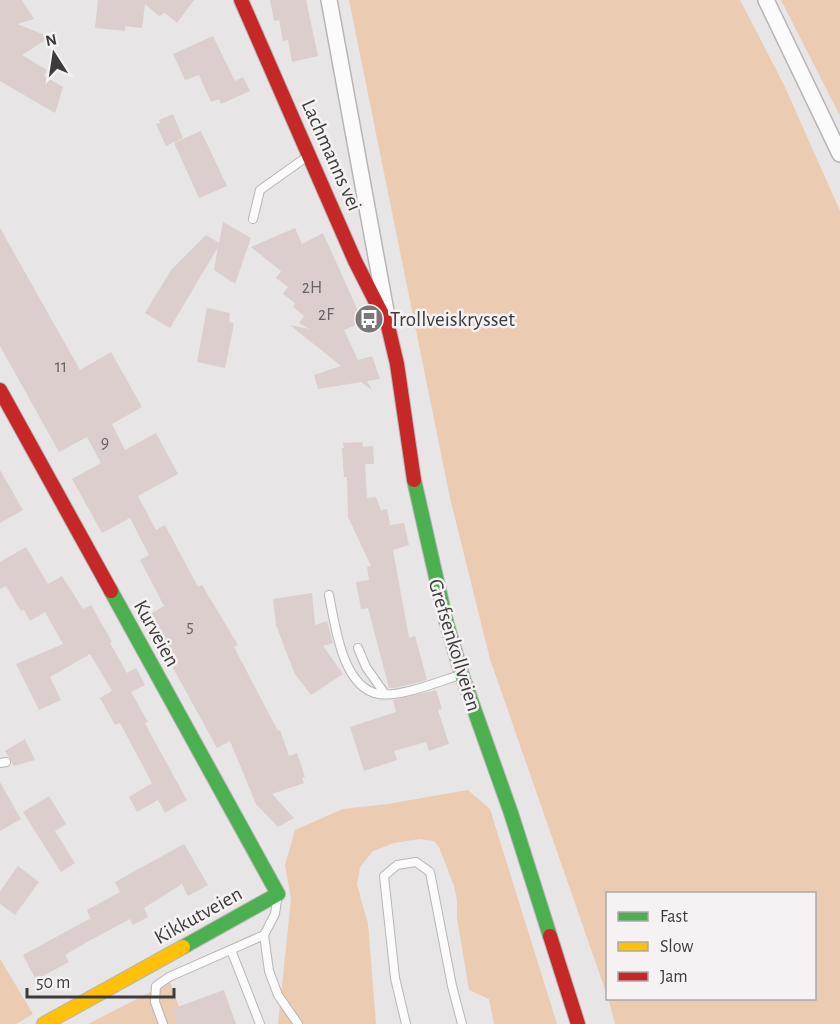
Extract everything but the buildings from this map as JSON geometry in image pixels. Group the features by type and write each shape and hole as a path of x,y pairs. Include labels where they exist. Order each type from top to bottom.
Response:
{"street":[{"name":"Lachmanns vei","path":"241,0 355,261 388,326"},
{"name":"Grefsenkollveien","path":"329,0 377,255 388,326 397,363 407,441 420,512 446,621 462,675 511,813 578,1024"},
{"path":"766,0 840,154"},
{"path":"355,261 363,261 377,255"},
{"name":"Kurveien","path":"0,390 278,894"},
{"name":"Kikkutveien","path":"44,1024 278,894"}],"lane":[{"path":"253,219 260,190 309,155"},
{"path":"329,595 341,649 352,675 365,688 376,694 385,694 413,690 462,675"},
{"path":"358,648 370,674 385,694"},
{"path":"406,1024 395,978 384,876 397,865 416,862 430,872 452,986 462,1024"},
{"path":"278,894 275,914 264,935 269,971 278,995 298,1024"},
{"path":"163,1024 155,1002 156,986 169,977 264,935"},
{"path":"231,950 260,1024"}],"shaded area":[{"path":"349,0 740,0 784,85 840,211 840,1024 615,1024 609,1000 816,1000 816,892 606,892 606,992 490,659 450,498"},
{"path":"781,0 840,0 840,116"},
{"path":"468,790 490,809 557,1024 494,1024 489,999 469,990 457,918 457,900 439,847 434,841 419,839 394,843 373,851 360,867 357,885 368,924 376,1024 278,1024 291,899 285,865 295,830 343,809 388,804"},
{"path":"0,959 33,1014 16,1024 0,1024"},
{"path":"170,982 185,1024 88,1024"}],"traffic: fast":[{"path":"414,480 446,621 462,675 511,813 550,936"},
{"path":"111,591 278,894 183,947"}],"traffic: slow":[{"path":"44,1024 183,947"}],"traffic: jam":[{"path":"241,0 355,261 388,326 397,364 414,480"},
{"path":"0,390 111,591"},
{"path":"550,936 578,1024"}],"place":[{"name":"Trollveiskrysset","path":"369,319"}]}
